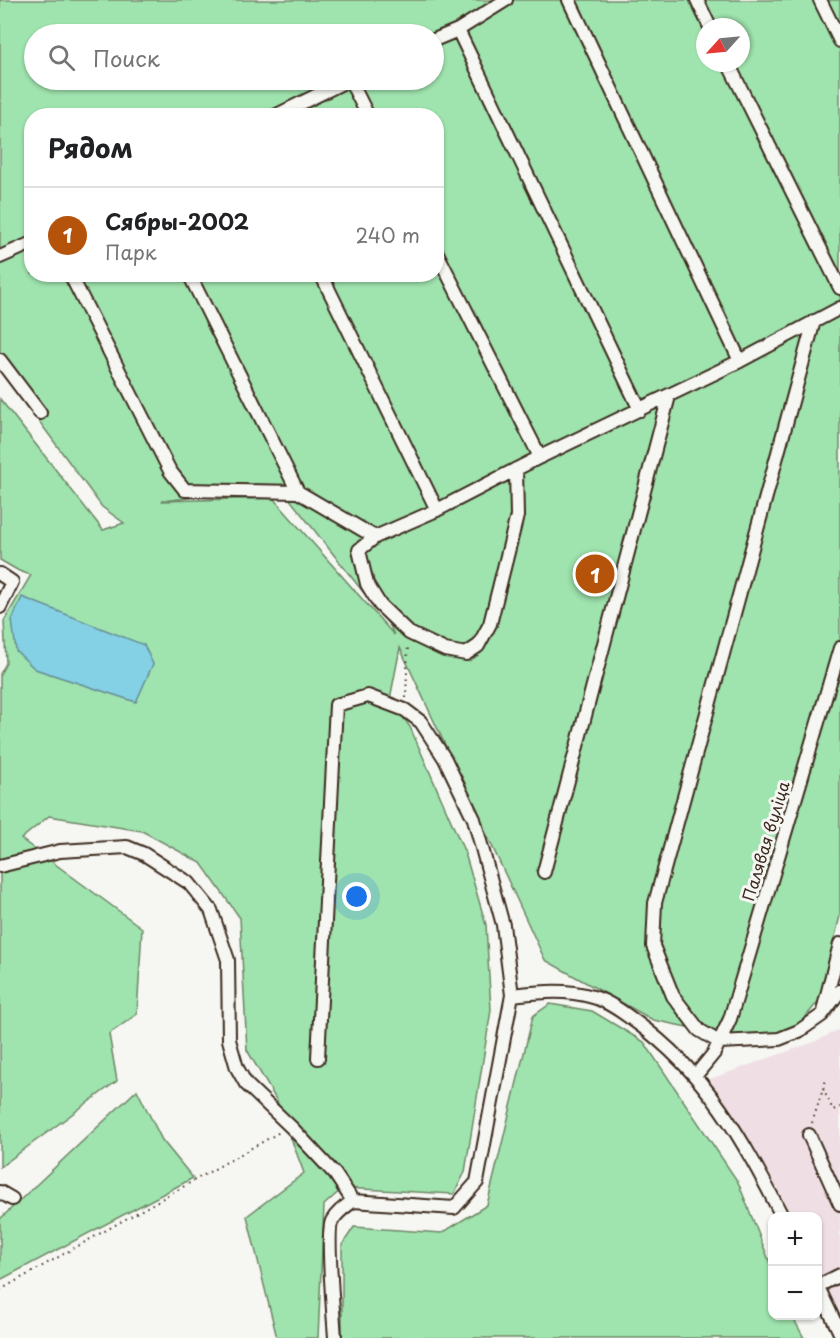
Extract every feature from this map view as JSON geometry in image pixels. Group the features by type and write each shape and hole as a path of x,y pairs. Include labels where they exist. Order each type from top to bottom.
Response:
{"street":[{"path":"444,36 458,30 506,0"},
{"path":"569,0 740,361"},
{"path":"697,0 706,18"},
{"path":"820,0 840,41"},
{"path":"458,30 640,410"},
{"path":"732,72 840,288"},
{"path":"291,108 328,90"},
{"path":"354,90 364,108"},
{"path":"0,257 24,246"},
{"path":"444,267 540,457"},
{"path":"74,282 170,471 185,490 298,492 375,537"},
{"path":"193,282 298,492"},
{"path":"325,282 437,510"},
{"path":"516,469 517,516 490,624 478,646 466,654 445,650 409,633 380,605 367,584 359,550 375,537 437,510 516,469 540,457 669,396 840,308"},
{"path":"814,321 655,903 653,946 673,996 699,1030 719,1042 779,1039 799,1031 822,1015 840,991"},
{"path":"0,360 40,413"},
{"path":"544,872 669,396"},
{"path":"0,574 12,582 0,607"},
{"name":"Палявая вуліца","path":"696,1075 714,1053 730,1019 834,687 840,648"},
{"path":"318,1058 336,705 368,696 405,710 421,722 445,759 474,819 503,925 512,995 477,1182 454,1208 353,1201 331,1222 335,1338"},
{"path":"0,866 60,851 127,847 154,860 189,883 211,910 228,960 229,1040 237,1068 246,1084 335,1174 353,1201"},
{"path":"822,1015 840,944"},
{"path":"512,995 564,991 596,998 627,1015 653,1034 696,1075 744,1144 780,1212"},
{"path":"809,1135 840,1204"},
{"path":"0,1192 12,1199"},
{"path":"822,1285 840,1275"},
{"path":"822,1296 840,1334"}],"path":[{"path":"405,710 409,633"},
{"path":"809,1135 826,1080"},
{"path":"823,1089 833,1110 840,1107"},
{"path":"0,1290 290,1126"}],"shaded area":[{"path":"840,1029 840,1321 822,1284 822,1212 786,1212 765,1169 707,1080 814,1042"}],"green space":[{"path":"0,0 840,0 840,916 820,999 797,1028 722,1049 692,1028 653,1020 545,960 400,648 390,699 410,727 465,853 486,925 491,1010 465,1172 454,1194 343,1188 324,1205 318,1338 277,1338 247,1216 304,1173 277,1101 247,1050 240,918 201,863 142,831 49,816 21,839 142,928 137,1014 109,1034 117,1081 0,1167 0,674 6,663 4,621 31,575 0,560 0,399 103,530 124,523 102,507 0,368","holes":["281,488 390,626 394,635 273,498 161,501"]},
{"path":"550,1004 592,1011 644,1042 738,1182 768,1258 768,1320 794,1320 804,1338 342,1338 342,1245 354,1227 442,1233 487,1205 533,1016"},
{"path":"137,1090 162,1140 193,1178 0,1280 0,1219"}],"water":[{"path":"22,597 144,645 153,664 136,702 35,669 16,651 12,620"}],"place":[{"name":"Сябры-2002","path":"595,574"}]}
